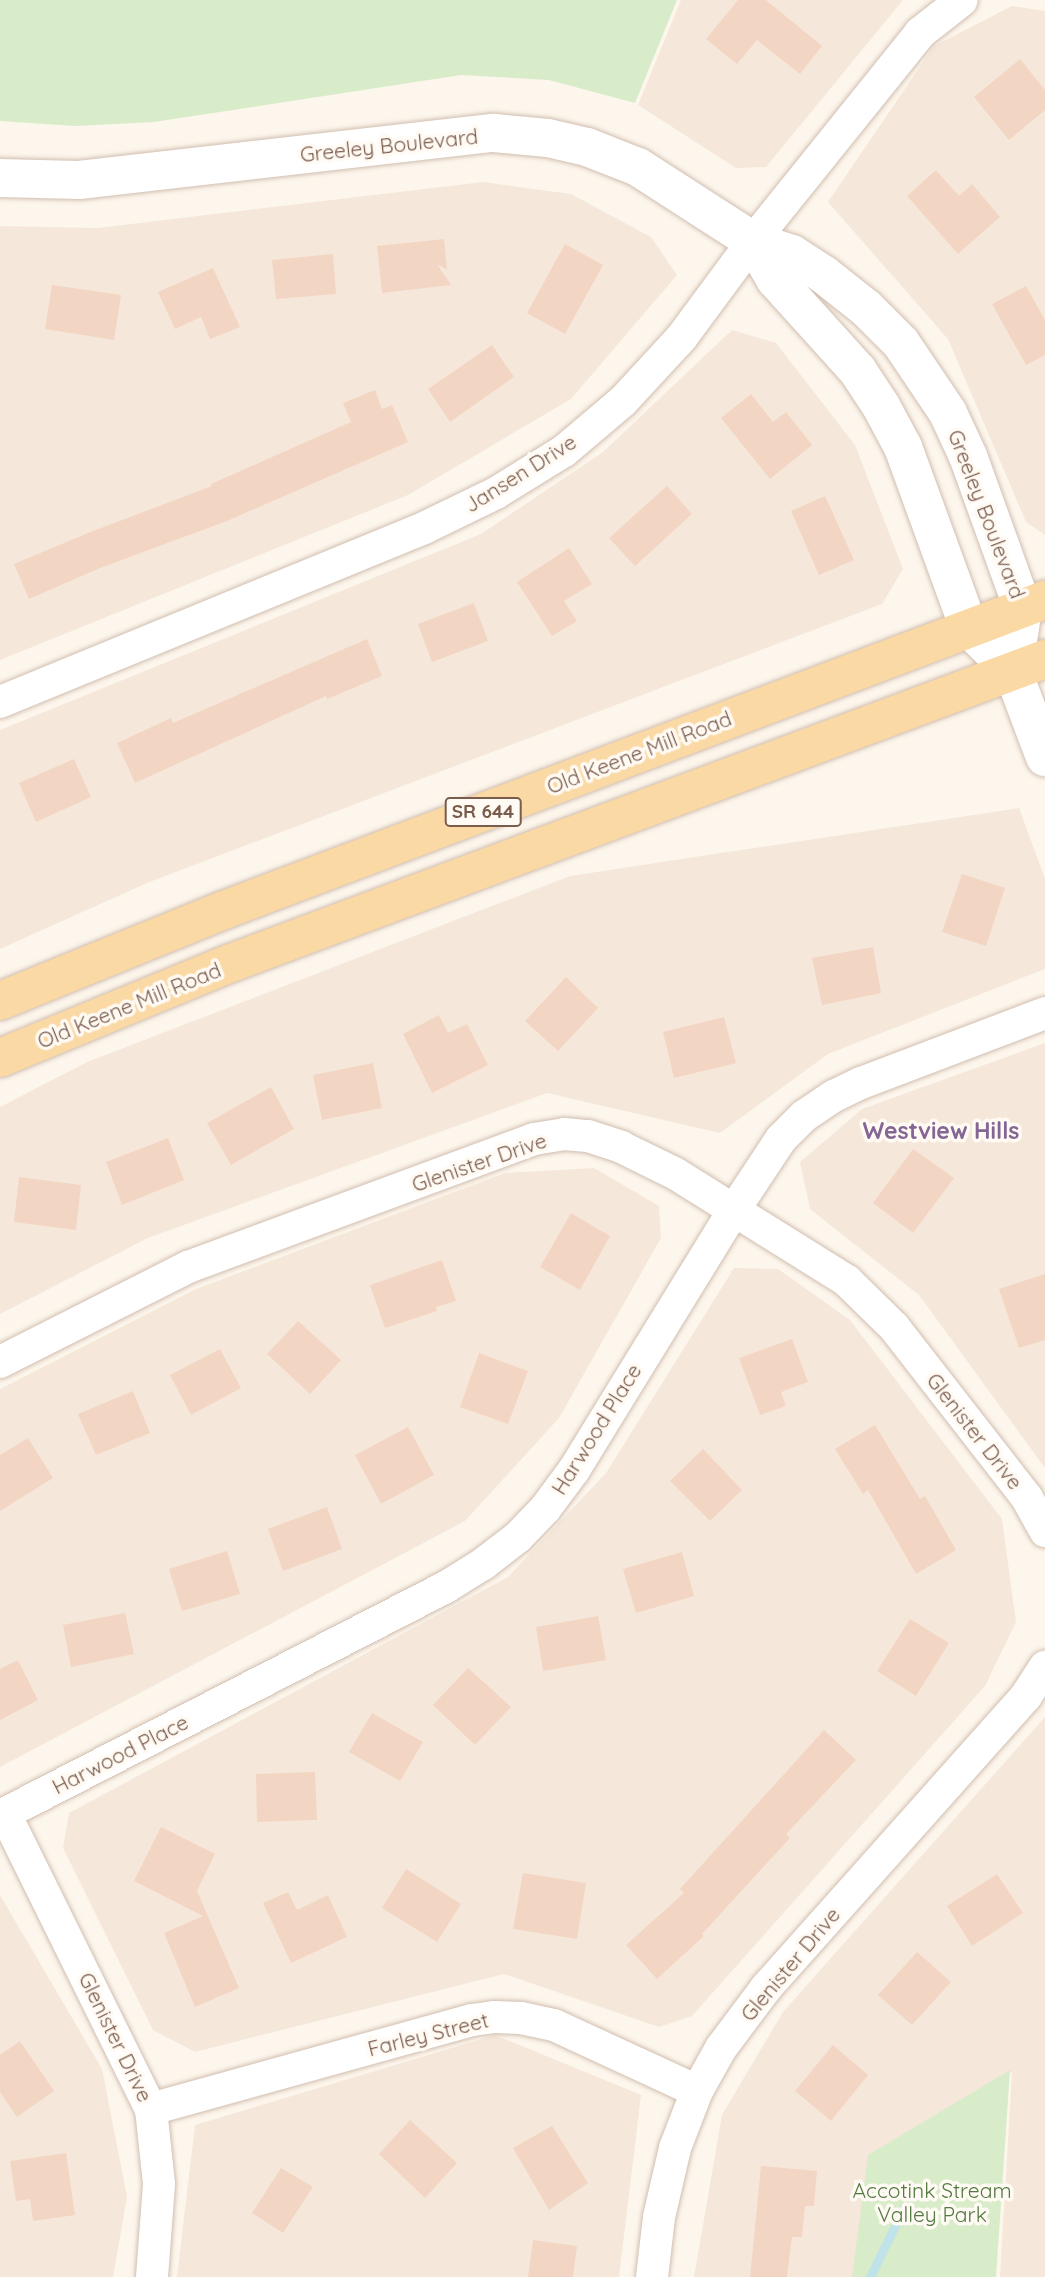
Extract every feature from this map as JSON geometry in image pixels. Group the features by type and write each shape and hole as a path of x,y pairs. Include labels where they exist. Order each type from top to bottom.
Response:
{"main road":[{"name":"Old Keene Mill Road","path":"0,1001 224,910 1034,605"},
{"name":"Old Keene Mill Road","path":"0,1058 231,963 1029,665"}],"street":[{"name":"Jansen Drive","path":"0,702 424,528 496,493 564,451 623,401 682,337 753,241 920,33 962,0"},
{"name":"Greeley Boulevard","path":"0,178 79,180 462,136 524,135 587,147 638,167 753,241 792,254 823,274 866,308 901,343 948,413 1034,605 1029,665 1045,757"},
{"name":"Greeley Boulevard","path":"753,241 775,279 858,371 881,406 902,447 969,628 1029,665"},
{"name":"Harwood Place","path":"2,1815 446,1587 483,1564 518,1536 545,1509 574,1471 734,1210 781,1139 804,1116 834,1096 1045,1013"},
{"name":"Glenister Drive","path":"0,1362 188,1267 534,1139 564,1134 588,1136 621,1147 676,1174 847,1281 894,1327 1027,1498 1045,1531"},
{"name":"Glenister Drive","path":"652,2277 659,2217 675,2148 696,2091 721,2048 765,1988 1026,1696 1045,1667"},
{"name":"Glenister Drive","path":"2,1815 151,2109 159,2184 152,2277"},
{"name":"Farley Street","path":"151,2109 473,2020 495,2017 521,2018 554,2025 696,2091"}],"shaded area":[{"path":"681,0 903,0 766,167 736,168 638,105"},
{"path":"1012,6 1045,11 1045,535 1026,522 948,339 828,202 934,46"},
{"path":"483,182 571,194 651,237 677,275 571,399 408,495 0,660 0,226 98,228"},
{"path":"732,330 776,343 855,445 903,569 882,604 147,883 0,949 0,730 481,534 603,452"},
{"path":"1019,808 1045,879 1045,969 828,1054 720,1133 547,1093 148,1238 0,1314 0,1107 87,1062 570,876"},
{"path":"1045,1043 1045,1468 919,1295 810,1209 800,1162 862,1109"},
{"path":"594,1168 659,1206 661,1238 559,1418 465,1521 0,1767 0,1389 196,1289 505,1173"},
{"path":"734,1268 778,1269 850,1320 1002,1519 1016,1622 985,1686 692,2016 659,2027 504,1974 195,2052 153,2030 63,1848 69,1813 508,1577 606,1473"},
{"path":"1045,1717 1045,2277 1000,2277 1012,2072 946,2111 856,2277 694,2277 722,2115 783,2012"},
{"path":"0,1895 102,2069 127,2197 113,2277 0,2277"},
{"path":"495,2035 641,2095 619,2277 177,2277 195,2125"}],"green space":[{"path":"0,0 677,0 635,103 549,80 461,75 154,122 76,126 0,121"},
{"name":"Accotink Stream Valley Park","path":"1010,2070 996,2277 852,2277 868,2155"}],"building":[{"path":"738,0 766,0 822,46 800,74 757,40 737,64 706,39"},
{"path":"1020,59 1045,90 1045,110 1009,140 974,97"},
{"path":"936,170 959,196 972,184 1000,217 958,254 907,196"},
{"path":"444,239 447,270 437,264 451,285 382,293 377,246"},
{"path":"565,244 603,265 565,334 527,313"},
{"path":"333,254 336,294 276,299 272,260"},
{"path":"213,268 240,327 210,339 201,317 175,329 158,292"},
{"path":"52,285 121,295 114,340 45,329"},
{"path":"1026,286 1045,320 1045,355 1026,365 992,304"},
{"path":"492,345 514,377 450,422 428,389"},
{"path":"375,390 382,409 392,405 408,442 227,521 100,568 29,599 14,564 212,486 211,484 351,422 343,403"},
{"path":"751,394 773,422 786,412 812,445 770,479 721,418"},
{"path":"667,486 692,514 635,566 609,538"},
{"path":"825,496 854,560 819,575 791,511"},
{"path":"569,548 592,584 564,601 577,621 552,636 517,582"},
{"path":"474,603 488,641 432,662 418,624"},
{"path":"367,639 382,676 327,699 326,696 135,783 117,743 171,718 173,723"},
{"path":"74,759 91,797 36,822 19,783"},
{"path":"962,874 1005,888 986,946 942,932"},
{"path":"873,947 881,993 822,1005 812,958"},
{"path":"566,977 598,1008 558,1051 525,1021"},
{"path":"439,1015 448,1033 467,1024 488,1065 432,1093 403,1034"},
{"path":"724,1017 736,1063 674,1078 663,1032"},
{"path":"373,1063 382,1108 322,1120 313,1075"},
{"path":"271,1087 294,1129 231,1165 207,1123"},
{"path":"168,1138 184,1180 122,1205 106,1162"},
{"path":"913,1149 954,1178 913,1233 873,1203"},
{"path":"19,1177 81,1185 76,1230 14,1222"},
{"path":"571,1213 610,1236 580,1290 540,1267"},
{"path":"442,1260 456,1301 436,1307 437,1311 385,1328 370,1285"},
{"path":"1045,1274 1045,1340 1019,1348 999,1289"},
{"path":"298,1321 341,1360 310,1394 267,1354"},
{"path":"792,1339 808,1382 781,1392 786,1406 760,1415 739,1358"},
{"path":"220,1349 241,1388 191,1415 170,1375"},
{"path":"479,1353 528,1371 508,1424 460,1407"},
{"path":"133,1391 150,1433 96,1455 78,1414"},
{"path":"875,1425 920,1499 925,1496 956,1550 916,1574 868,1490 863,1494 835,1449"},
{"path":"408,1427 434,1475 381,1504 355,1455"},
{"path":"28,1438 53,1478 0,1511 0,1455"},
{"path":"703,1449 742,1490 710,1521 670,1481"},
{"path":"327,1507 342,1549 283,1571 268,1529"},
{"path":"227,1551 240,1594 182,1611 169,1569"},
{"path":"682,1552 694,1596 636,1613 623,1569"},
{"path":"125,1613 134,1654 71,1667 63,1625"},
{"path":"598,1616 606,1660 543,1671 536,1627"},
{"path":"910,1619 949,1643 916,1696 877,1671"},
{"path":"18,1660 38,1700 0,1720 0,1669"},
{"path":"468,1668 511,1707 475,1745 433,1705"},
{"path":"372,1713 423,1742 400,1781 349,1752"},
{"path":"824,1730 856,1760 786,1834 790,1838 702,1934 704,1936 657,1979 626,1945 684,1893 680,1889"},
{"path":"315,1772 317,1820 257,1822 256,1774"},
{"path":"161,1827 215,1854 197,1891 239,1988 195,2007 164,1933 203,1916 134,1881"},
{"path":"406,1869 461,1904 437,1942 382,1908"},
{"path":"523,1873 586,1883 577,1939 513,1929"},
{"path":"997,1874 1023,1913 972,1946 947,1906"},
{"path":"288,1892 297,1910 328,1895 347,1937 291,1963 263,1903"},
{"path":"917,1952 951,1982 912,2025 878,1995"},
{"path":"20,2041 54,2091 17,2117 0,2092 0,2055"},
{"path":"833,2045 868,2075 831,2121 795,2091"},
{"path":"410,2120 457,2163 425,2198 379,2154"},
{"path":"552,2126 588,2183 549,2210 513,2148"},
{"path":"66,2153 75,2215 33,2221 30,2199 16,2201 10,2161"},
{"path":"761,2166 817,2171 814,2206 805,2206 802,2237 792,2237 787,2277 750,2277"},
{"path":"281,2168 313,2187 283,2233 252,2213"},
{"path":"533,2240 577,2246 573,2277 528,2277"}],"waterway":[{"path":"870,2277 903,2209"}],"district":[{"name":"Westview Hills","path":"941,1131"}]}
